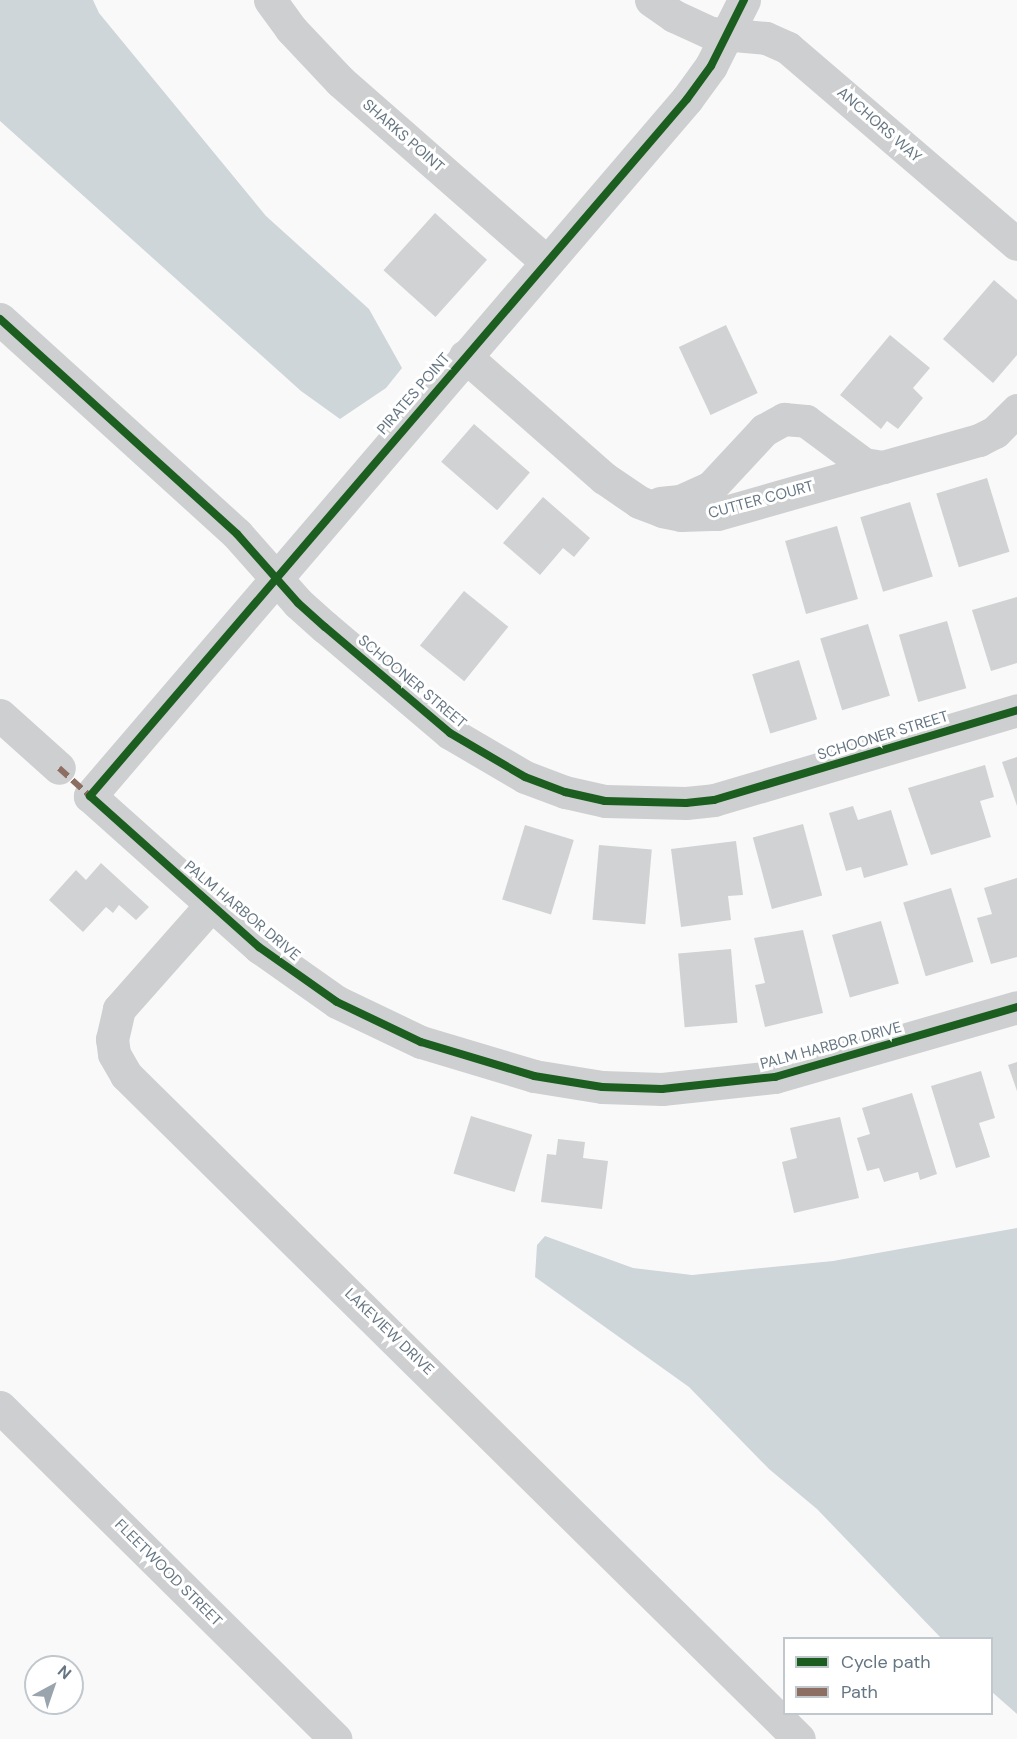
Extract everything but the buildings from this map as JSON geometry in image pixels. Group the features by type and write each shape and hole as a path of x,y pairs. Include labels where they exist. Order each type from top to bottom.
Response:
{"street":[{"name":"SHARKS POINT","path":"270,0 291,29 340,81 546,262"},
{"name":"ANCHORS WAY","path":"651,0 697,28 728,36 766,38 788,48 1017,244"},
{"name":"PIRATES POINT","path":"90,796 687,99 728,36 744,0"},
{"name":"SCHOONER STREET","path":"0,319 237,534 318,621 471,748 525,777 565,792 605,801 686,803 714,800 1017,710"},
{"name":"CUTTER COURT","path":"465,356 604,478 639,502 681,515 718,514 980,440 1001,427 1017,410"},
{"name":"CUTTER COURT","path":"639,502 680,501 702,493 719,480 764,430 784,419 806,421 864,464 883,467"},
{"path":"0,715 59,768"},
{"name":"PALM HARBOR DRIVE","path":"90,796 211,905 302,978 374,1021 474,1061 534,1076 602,1087 662,1089 775,1077 1017,1007"},
{"name":"LAKEVIEW DRIVE","path":"211,905 119,1010 112,1039 114,1054 126,1075 799,1739"},
{"name":"FLEETWOOD STREET","path":"0,1407 336,1739"}],"shaded area":[{"path":"0,0 93,0 99,13 266,216 369,309 402,368 386,388 340,419 301,391 0,121"},
{"path":"1017,1228 1017,1714 993,1693 993,1637 940,1637 817,1509 769,1469 689,1387 535,1277 537,1245 545,1236 633,1268 692,1275 833,1261"}],"marked path":[{"path":"59,768 90,796"}],"cycle path":[{"path":"744,0 711,66 687,99 90,796 259,947 337,1002 421,1042 534,1076 602,1087 662,1089 775,1077 1017,1007"},
{"path":"0,319 237,534 298,603 325,627 450,733 525,777 565,792 605,801 686,803 714,800 1017,710"}]}
